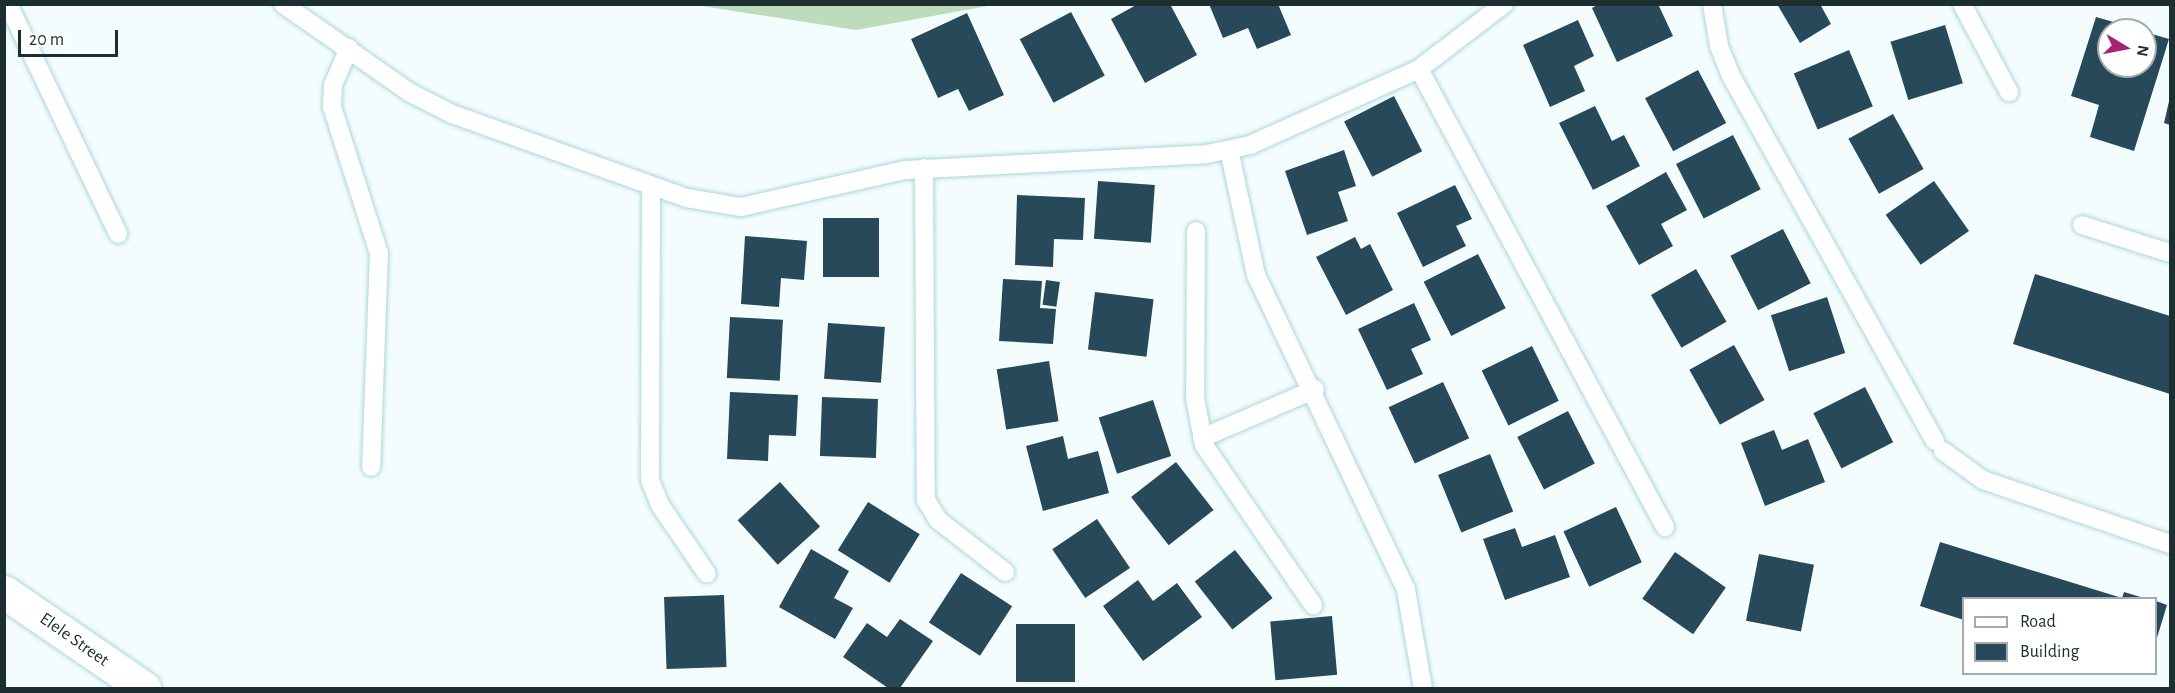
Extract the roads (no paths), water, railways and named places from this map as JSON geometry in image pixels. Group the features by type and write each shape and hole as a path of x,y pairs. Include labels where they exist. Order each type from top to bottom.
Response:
{"street":[{"name":"Elele Street","path":"4,592 144,688"}],"lane":[{"path":"283,4 445,111 705,204 741,207 924,168 1229,150 1419,69 1504,4"},
{"path":"1712,4 1719,46 1731,76 1939,446 1983,480 2170,544"},
{"path":"1962,4 2009,92"},
{"path":"13,6 118,234"},
{"path":"349,48 333,85 332,106 379,253 371,467"},
{"path":"1419,69 1665,527"},
{"path":"1229,150 1256,275 1315,389 1406,590 1424,688"},
{"path":"924,168 926,500 938,520 1005,572"},
{"path":"651,186 649,473 660,505 707,574"},
{"path":"2082,225 2170,253"},
{"path":"1197,231 1195,398 1202,438 1219,473 1312,605"},
{"path":"1202,438 1315,389"}]}
